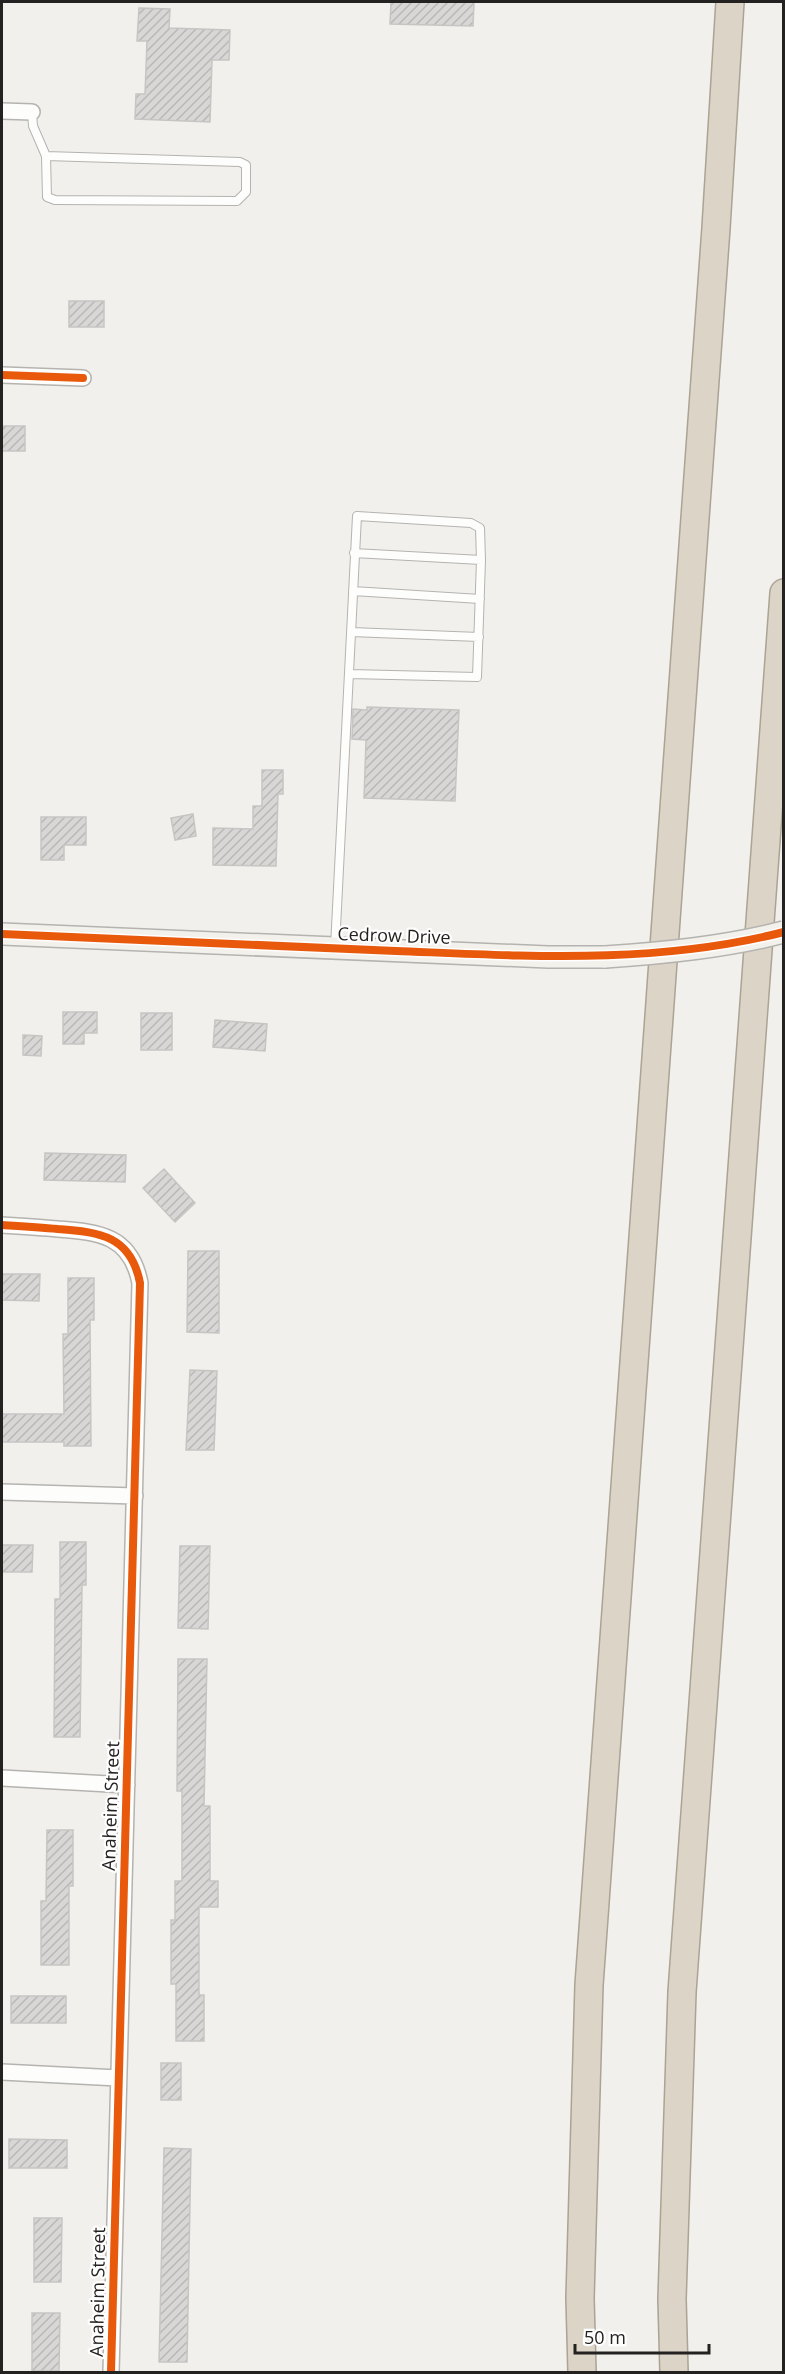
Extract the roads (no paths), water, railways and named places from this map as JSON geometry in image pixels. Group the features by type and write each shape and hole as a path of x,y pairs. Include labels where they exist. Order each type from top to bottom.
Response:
{"highway":[{"path":"582,2373 580,2298 589,1985 716,239 730,2"},
{"path":"674,2373 672,2299 682,1992 783,593"}],"street":[{"path":"2,111 32,112"},
{"path":"2,375 83,378"},
{"name":"Cedrow Drive","path":"2,934 334,949 605,957 662,954 717,946 783,932"},
{"name":"Anaheim Street","path":"2,1225 93,1231 109,1237 130,1256 140,1283 111,2373"},
{"path":"2,1492 135,1496"},
{"path":"2,1778 127,1785"},
{"path":"2,2072 118,2078"}],"lane":[{"path":"32,112 33,126 46,156 46,197 55,200 237,201 246,192 246,165 240,162 46,156"},
{"path":"334,949 357,516 471,523 480,528 477,677 349,674"},
{"path":"354,553 481,560"},
{"path":"353,591 480,599"},
{"path":"351,632 479,637"}]}
